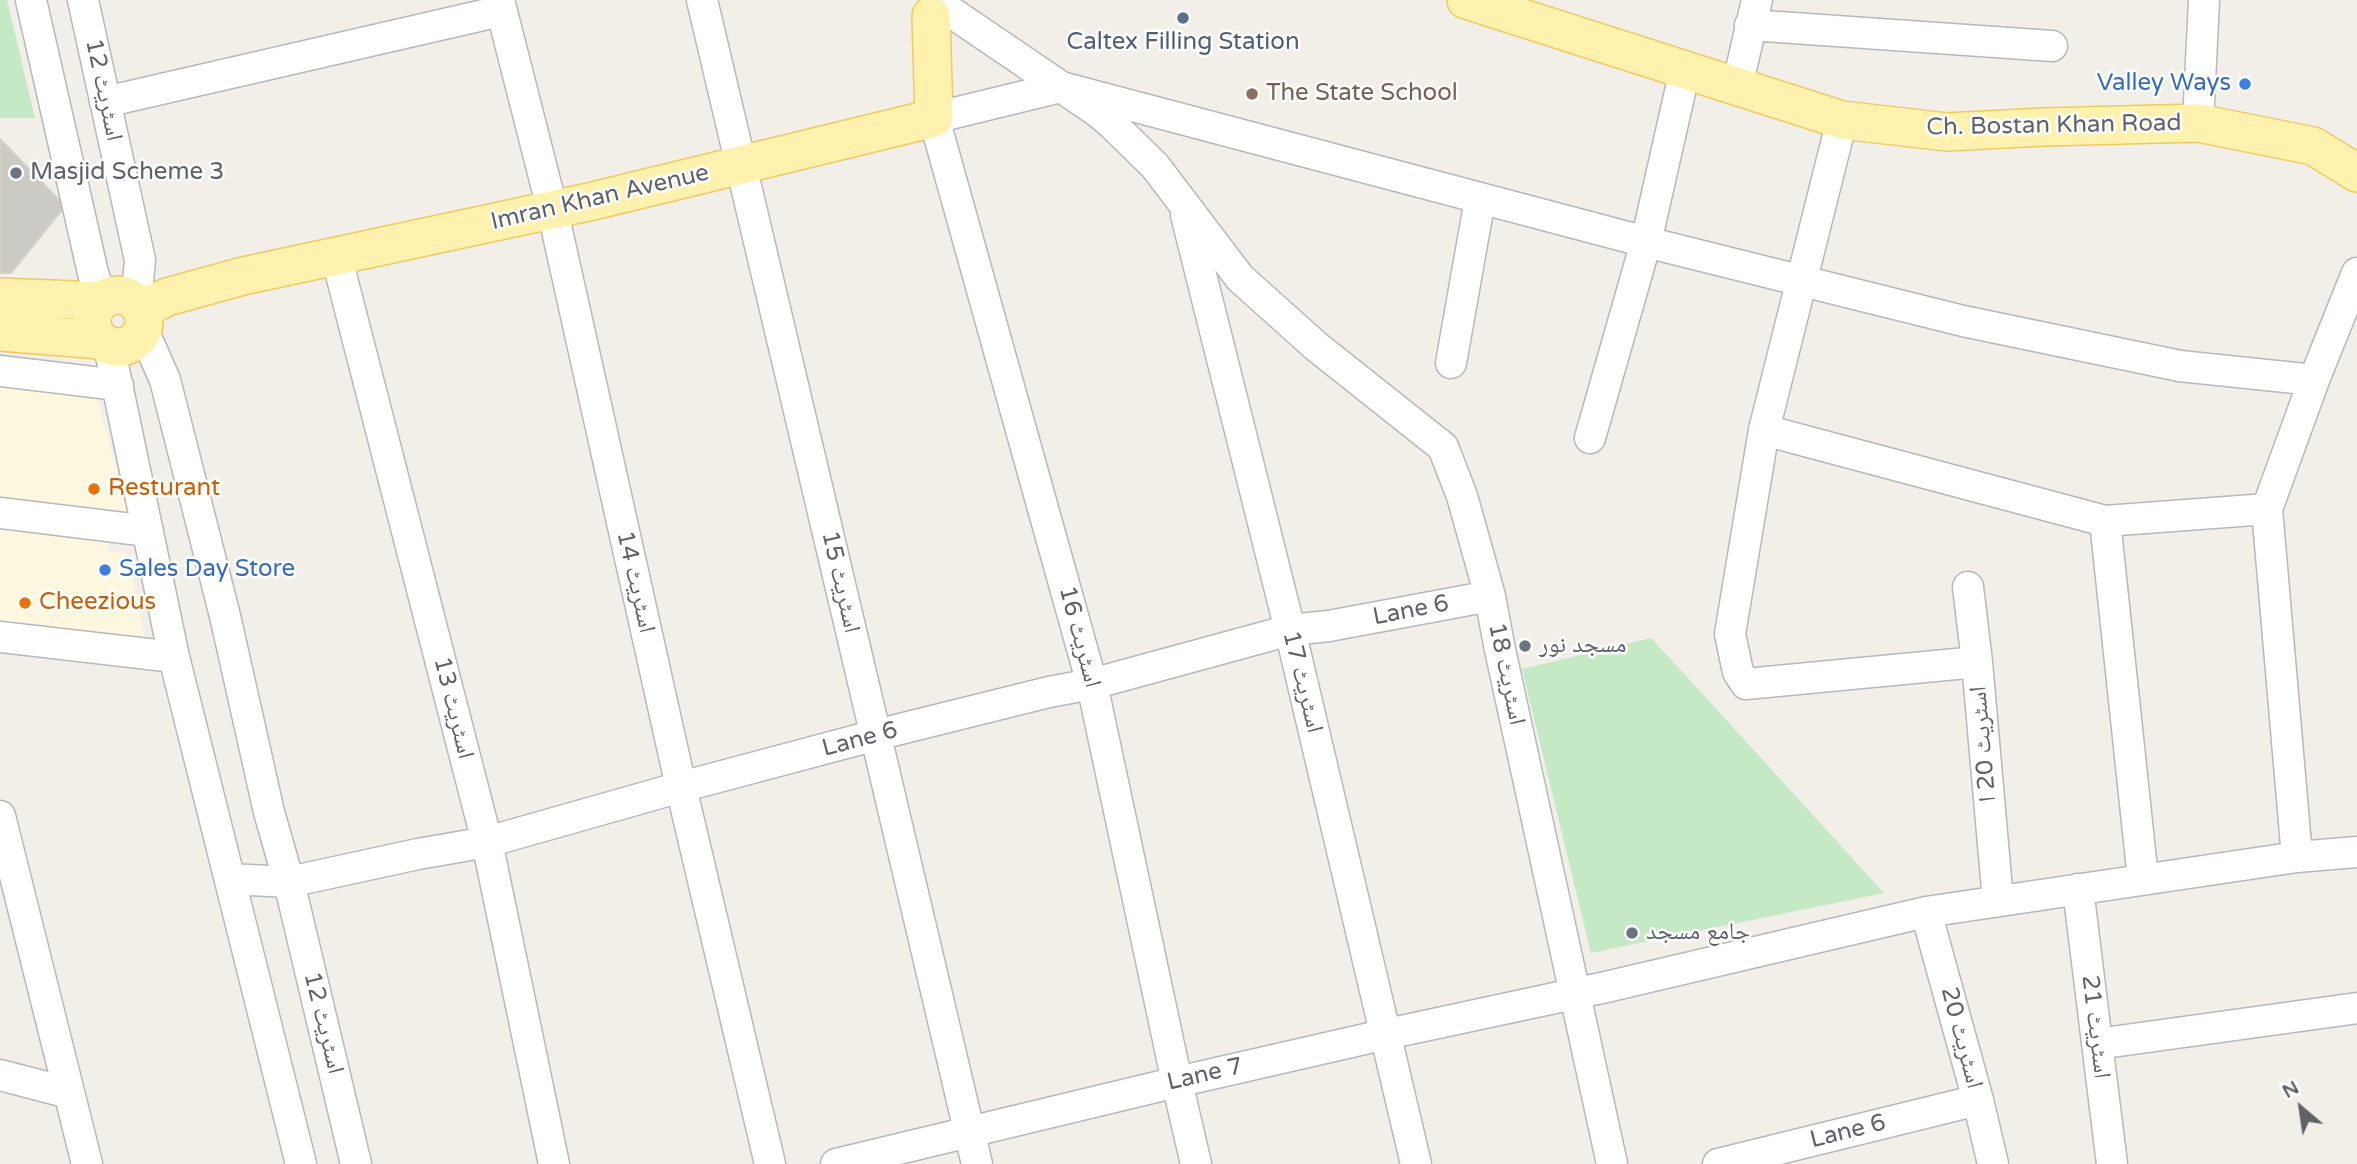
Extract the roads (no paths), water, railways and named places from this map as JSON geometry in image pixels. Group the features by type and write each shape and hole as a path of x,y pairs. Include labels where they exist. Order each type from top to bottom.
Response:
{"main road":[{"name":"Ch. Bostan Khan Road","path":"1466,0 1842,120 1947,132 2198,123 2313,146 2357,173"},
{"path":"934,118 937,7"},
{"name":"Imran Khan Avenue","path":"0,297 125,309 243,276 593,201 934,118"},
{"path":"105,343 95,335 93,313 125,309"},
{"path":"0,332 105,343"}],"street":[{"name":"اسٹریٹ 12","path":"31,0 93,273 125,309 164,380 168,393 225,616 269,812 289,883 356,1164"},
{"name":"اسٹریٹ 12","path":"83,0 140,260 125,309"},
{"name":"اسٹریٹ 15","path":"702,0 977,1164"},
{"path":"2198,123 2204,0"},
{"path":"105,102 500,6"},
{"name":"اسٹریٹ 14","path":"500,6 552,208 681,787 770,1164"},
{"name":"اسٹریٹ 18","path":"937,7 1113,125 1154,166 1240,278 1317,348 1443,447 1462,496 1490,596 1612,1164"},
{"path":"1737,87 1753,13 2052,46"},
{"path":"1590,438 1646,242 1685,70"},
{"path":"1060,87 1480,199 1963,321 2180,366 2314,380"},
{"name":"Imran Khan Avenue","path":"934,118 1060,87"},
{"name":"اسٹریٹ 16","path":"934,118 1092,684 1196,1164"},
{"path":"1842,120 1764,430 1730,634 1738,672 1746,684 1977,662"},
{"path":"1451,363 1480,199"},
{"name":"اسٹریٹ 17","path":"1182,201 1290,630 1416,1164"},
{"name":"اسٹریٹ 13","path":"336,255 488,842 554,1164"},
{"path":"2297,858 2267,509 2357,273"},
{"path":"105,343 118,385 174,657 301,1164"},
{"path":"0,372 118,385"},
{"path":"1764,430 2105,521 2267,509"},
{"path":"0,513 148,531"},
{"path":"2105,521 2143,879"},
{"name":"اسٹریٹ 20 ا","path":"1968,587 1998,901"},
{"name":"Lane 6","path":"230,879 289,883 418,854 488,842 876,735 1092,684 1290,630 1329,626 1490,596"},
{"path":"0,637 174,657"},
{"path":"0,816 6,862 87,1164"},
{"name":"Lane 7","path":"836,1164 1177,1082 1575,994 1926,912 2143,879 2357,852"},
{"name":"اسٹریٹ 21","path":"2078,889 2112,1164"},
{"name":"اسٹریٹ 20","path":"1926,912 1993,1164"},
{"path":"2097,1044 2357,1008"},
{"path":"0,1075 69,1093"},
{"name":"Lane 6","path":"1718,1164 1978,1100"}],"place":[{"name":"Caltex Filling Station","path":"1183,18"},
{"name":"Valley Ways","path":"2245,84"},
{"name":"The State School","path":"1252,94"},
{"name":"Masjid Scheme 3","path":"16,173"},
{"name":"Resturant","path":"94,489"},
{"name":"Sales Day Store","path":"105,570"},
{"name":"Cheezious","path":"25,603"},
{"name":"مسجد نور","path":"1525,646"},
{"name":"جامع مسجد","path":"1632,933"}]}
